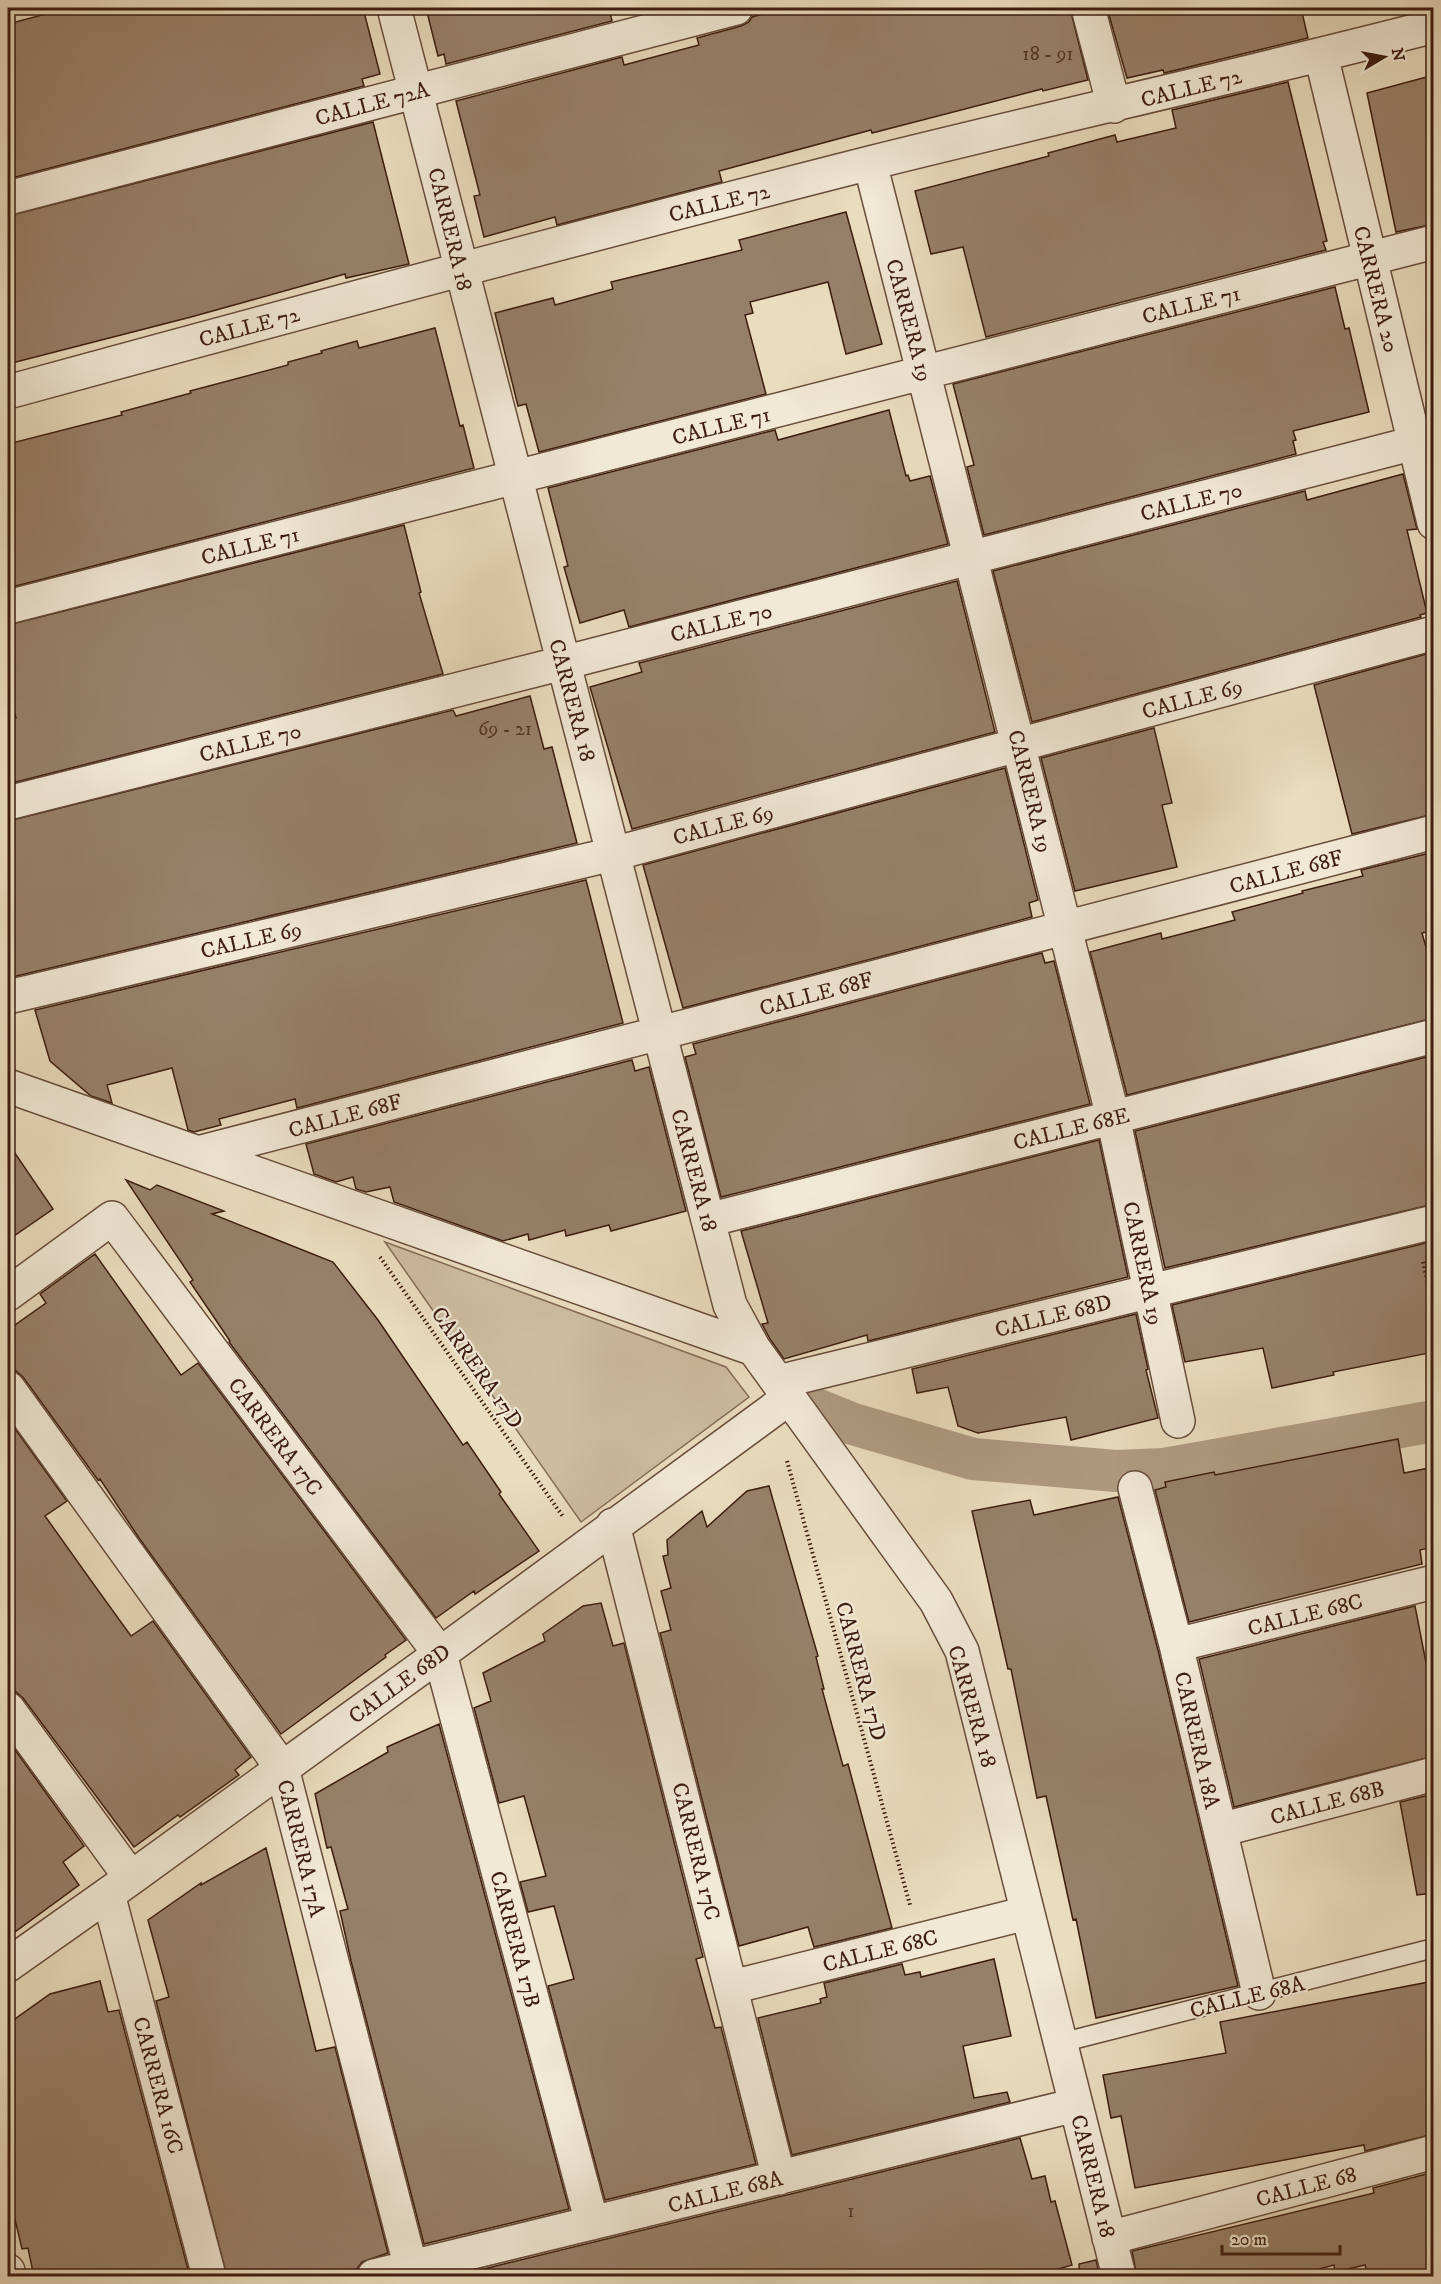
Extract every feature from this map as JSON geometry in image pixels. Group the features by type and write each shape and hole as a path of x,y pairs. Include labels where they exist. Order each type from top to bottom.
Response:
{"street":[{"name":"CARRERA 18","path":"394,8 730,1305 780,1397 936,1601 962,1651 1119,2277"},
{"name":"CALLE 72A","path":"8,198 736,8"},
{"path":"1089,8 1114,106"},
{"name":"CALLE 72","path":"8,392 461,268 870,163 1321,56 1434,26"},
{"name":"CARRERA 20","path":"1321,56 1369,258 1424,441 1434,523"},
{"name":"CARRERA 19","path":"870,163 1113,1117 1178,1421"},
{"name":"CALLE 71","path":"8,607 1434,242"},
{"name":"CALLE 70","path":"8,803 563,663 1424,441"},
{"name":"CALLE 69","path":"8,997 613,854 1434,633"},
{"name":"CALLE 68F","path":"198,1153 1434,832"},
{"name":"CALLE 68E","path":"708,1220 1434,1036"},
{"path":"8,1086 754,1349"},
{"name":"CARRERA 17C","path":"8,1294 112,1218 440,1654"},
{"name":"CALLE 68D","path":"8,1965 585,1548 780,1397 1149,1292 1424,1224"},
{"name":"CARRERA 17A","path":"8,1388 282,1768 412,2272"},
{"name":"CARRERA 18A","path":"1136,1488 1259,1993"},
{"name":"CARRERA 17C","path":"613,1525 779,2178"},
{"name":"CALLE 68C","path":"1176,1645 1434,1582"},
{"name":"CARRERA 17B","path":"440,1654 592,2223"},
{"name":"CARRERA 16C","path":"8,1709 119,1886 209,2277"},
{"name":"CALLE 68B","path":"1220,1830 1434,1774"},
{"name":"CALLE 68C","path":"732,1987 1027,1913"},
{"name":"CALLE 68A","path":"374,2277 412,2272 592,2223 1076,2106"},
{"name":"CALLE 68","path":"1109,2238 1434,2152"},
{"path":"8,2271 9,2277"}],"lane":[{"name":"CALLE 68A","path":"1060,2043 1434,1948"}],"path":[{"path":"1424,1224 1434,1310"},
{"name":"CARRERA 17D","path":"377,1252 585,1548"},
{"name":"CARRERA 17D","path":"780,1397 920,1940"}],"shaded area":[{"path":"385,1242 726,1367 749,1397 581,1522"}],"building":[{"path":"68,8 363,8 380,74 362,79 364,86 8,179 8,24"},
{"path":"426,8 609,8 612,21 446,64 444,54 438,56"},
{"path":"786,8 1070,8 1088,80 1043,91 1042,89 872,133 871,130 719,171 722,182 557,225 555,217 484,237 474,196 480,195 456,101 622,57 624,65 699,45 697,38 741,26 749,22 752,17"},
{"path":"1107,8 1301,8 1308,38 1164,73 1163,70 1127,78"},
{"path":"1434,75 1434,224 1396,232 1367,93"},
{"path":"1288,82 1327,241 1323,242 1326,250 986,337 963,247 931,254 915,191 1049,156 1048,153 1115,135 1117,142 1176,128 1172,110"},
{"path":"373,122 409,264 346,278 345,274 191,317 8,364 8,216"},
{"path":"846,212 882,344 846,354 828,282 750,302 753,313 745,315 766,394 539,452 526,404 518,406 495,313 553,298 555,305 613,289 611,282 742,250 739,240"},
{"path":"1335,287 1345,329 1349,328 1369,412 1293,431 1296,440 1293,441 1296,454 984,535 967,467 974,465 953,384"},
{"path":"435,328 460,426 463,425 474,468 8,588 8,444 122,415 121,412 288,365 288,362 357,341 359,348"},
{"path":"889,410 906,476 908,475 910,481 930,476 948,544 629,627 624,610 580,623 564,567 568,566 548,488 775,430 778,440"},
{"path":"1403,474 1417,529 1407,530 1427,613 1420,615 1421,617 1032,722 993,571 1305,491 1307,500"},
{"path":"404,525 421,592 419,593 443,674 8,784 8,719 16,718 8,687 8,625"},
{"path":"957,581 995,732 632,829 590,687 642,672 639,663"},
{"path":"1430,653 1434,667 1434,814 1352,834 1314,685"},
{"path":"530,696 544,749 552,747 577,843 8,978 8,821 453,710 456,716"},
{"path":"1154,728 1172,803 1162,805 1177,867 1075,891 1041,758"},
{"path":"1005,768 1038,900 1029,903 1032,917 683,1008 643,865"},
{"path":"1434,852 1434,930 1422,933 1434,975 1434,1018 1127,1095 1090,952 1161,933 1162,939 1235,920 1232,912 1363,876 1361,870"},
{"path":"586,880 623,1023 297,1108 295,1099 219,1119 221,1125 194,1132 188,1130 172,1068 107,1085 112,1103 91,1096 50,1061 35,1010"},
{"path":"1042,953 1045,963 1054,961 1090,1104 721,1197 685,1057 696,1054 693,1044"},
{"path":"1434,1055 1434,1204 1165,1268 1135,1131"},
{"path":"632,1060 635,1071 649,1067 686,1211 611,1231 609,1225 566,1236 565,1230 529,1240 528,1234 503,1241 394,1202 390,1187 366,1192 356,1189 353,1177 336,1182 314,1174 306,1144"},
{"path":"1099,1140 1128,1277 868,1341 867,1335 784,1359 770,1339 762,1324 768,1323 741,1231"},
{"path":"8,1143 53,1209 8,1240"},
{"path":"126,1180 150,1190 157,1185 224,1211 212,1214 333,1262 378,1320 463,1445 467,1442 501,1492 499,1494 539,1551 475,1594 474,1591 436,1618 229,1342 190,1282 193,1280"},
{"path":"1434,1241 1434,1352 1333,1372 1334,1375 1272,1388 1263,1348 1185,1362 1172,1305"},
{"path":"95,1254 181,1375 198,1363 406,1640 281,1734 139,1538 100,1479 98,1480 23,1377 16,1371 8,1370 8,1330 46,1303 40,1294"},
{"path":"1136,1314 1148,1369 1146,1370 1158,1418 1071,1440 1066,1417 978,1433 958,1426 948,1387 917,1393 912,1369"},
{"path":"8,1419 67,1501 45,1516 92,1582 131,1636 153,1621 251,1757 235,1770 239,1775 134,1847 23,1698 16,1692 8,1691"},
{"path":"1398,1439 1404,1473 1434,1467 1434,1547 1420,1550 1422,1564 1189,1622 1155,1490 1166,1487 1165,1482 1214,1472 1215,1475"},
{"path":"769,1486 818,1656 816,1657 824,1689 822,1689 843,1766 848,1764 892,1928 814,1947 808,1927 739,1946 660,1633 671,1630 661,1591 671,1588 663,1556 668,1555 667,1540 702,1511 707,1527 747,1491"},
{"path":"1118,1497 1158,1650 1238,1986 1096,2018 1076,1919 1073,1920 1046,1796 1037,1798 1011,1669 1008,1669 972,1511 1030,1500 1034,1515"},
{"path":"601,1603 613,1646 624,1643 703,1957 696,1959 715,2028 721,2027 756,2164 605,2200 548,1986 574,1979 554,1906 528,1912 520,1882 546,1876 524,1796 499,1803 474,1708 491,1701 483,1673 545,1641 543,1634 583,1606"},
{"path":"1415,1606 1434,1704 1434,1756 1234,1807 1199,1659"},
{"path":"439,1724 569,2209 424,2244 351,1961 340,1911 348,1909 331,1847 327,1848 315,1794 388,1752 387,1747"},
{"path":"8,1740 84,1846 63,1862 79,1885 8,1937"},
{"path":"1434,1794 1434,1893 1417,1895 1400,1802"},
{"path":"266,1848 316,2051 335,2047 388,2253 362,2262 356,2270 356,2277 227,2277 156,2001 169,1997 148,1920 201,1883 201,1885"},
{"path":"994,1959 1011,2036 963,2046 974,2098 1007,2092 1010,2102 792,2155 758,2018 821,2003 820,1999 827,1997 824,1983 902,1964 905,1975 920,1972 921,1977"},
{"path":"100,1981 108,2012 119,2010 190,2277 34,2277 28,2248 22,2249 8,2190 8,2024 50,1994"},
{"path":"1434,1981 1434,2134 1365,2151 1364,2145 1135,2188 1121,2116 1111,2118 1103,2075 1226,2053 1220,2022"},
{"path":"1020,2138 1032,2179 1045,2176 1051,2202 1055,2201 1072,2265 1032,2277 451,2277"},
{"path":"1434,2172 1434,2277 1368,2277 1365,2265 1335,2272 1334,2265 1290,2277 1137,2277 1132,2251 1374,2193 1373,2188"},
{"path":"1096,2260 1100,2277 1080,2277 1079,2264"}],"waterway":[{"path":"789,1398 853,1424 973,1459 1116,1471 1164,1469 1434,1421"}]}
